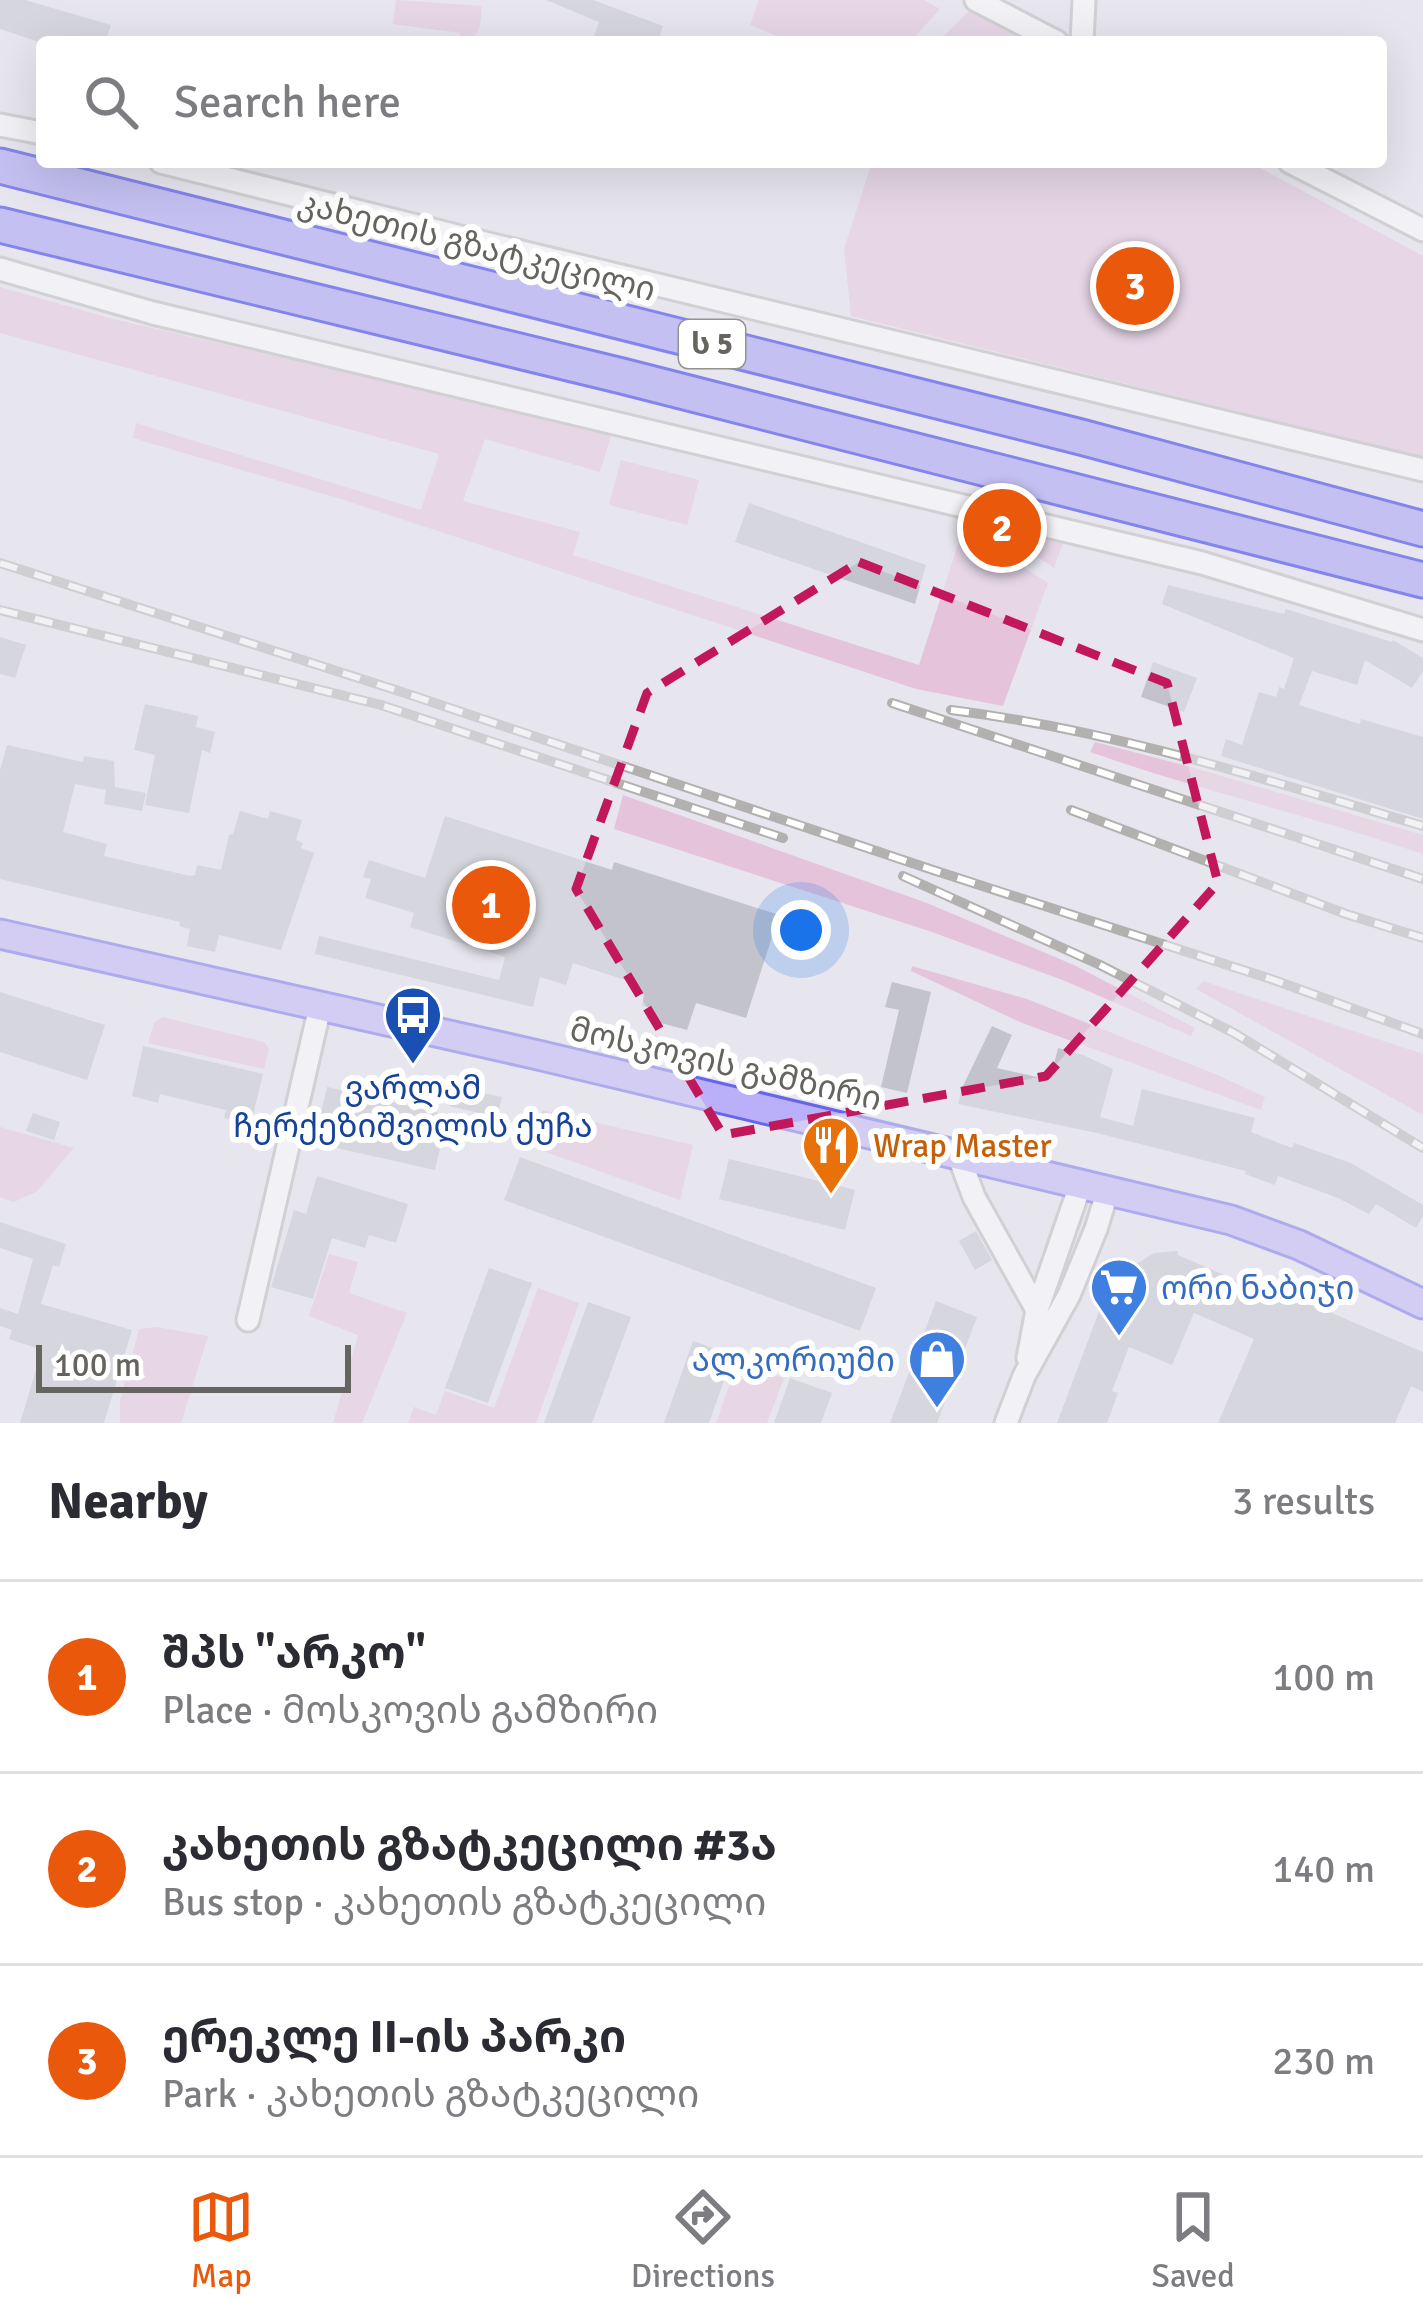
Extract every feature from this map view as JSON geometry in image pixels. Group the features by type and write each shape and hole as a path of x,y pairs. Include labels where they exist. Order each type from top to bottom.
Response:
{"highway":[{"name":"კახეთის გზატკეცილი","path":"0,166 1081,437 1423,529"},
{"name":"ს 5","path":"0,225 669,388 1423,580"}],"main road":[{"name":"მოსკოვის გამზირი","path":"0,934 1095,1186 1248,1226 1423,1304"}],"street":[{"path":"976,0 1045,36"},
{"path":"1082,36 1084,0"},
{"path":"0,125 36,132"},
{"name":"კახეთის გზატკეცილი","path":"185,168 1423,470"},
{"path":"1302,168 1423,230"},
{"path":"0,269 153,313 1202,563 1423,630"},
{"path":"248,1321 320,1007"},
{"path":"958,1154 974,1197 1036,1310"},
{"path":"1024,1376 1036,1310 1095,1186"},
{"path":"1006,1423 1096,1229 1095,1186"}],"highlighted area":[{"path":"859,562 1167,683 1218,883 1046,1076 723,1135 576,889 647,693"}],"shaded area":[{"path":"396,0 481,6 474,36 393,24"},
{"path":"759,0 924,0 940,9 915,36 777,36 750,25"},
{"path":"969,11 1016,36 943,36"},
{"path":"870,168 1260,168 1423,256 1423,457 851,316 844,249"},
{"path":"0,287 113,319 612,433 600,472 485,439 463,501 580,532 573,555 919,665 958,544 1023,567 1048,583 1003,706 916,689 344,500 133,438 136,423 421,510 439,454 0,333"},
{"path":"621,460 699,480 687,525 609,505"},
{"path":"944,510 1064,540 1054,568 1032,553 961,535 965,521 935,513"},
{"path":"1095,742 1423,835 1423,854 1090,752"},
{"path":"623,795 927,903 1074,965 1195,1028 1191,1036 1065,981 932,932 614,829"},
{"path":"912,966 1027,999 1215,1074 1265,1097 1261,1110 1022,1023 911,971"},
{"path":"1203,981 1423,1054 1423,1115 1196,989"},
{"path":"162,1017 264,1042 269,1049 264,1069 148,1043 154,1023"},
{"path":"542,1110 693,1145 680,1200 529,1146"},
{"path":"0,1127 74,1148 36,1192 14,1202 0,1197"},
{"path":"329,1254 358,1262 349,1293 407,1313 362,1423 333,1423 358,1335 309,1316"},
{"path":"538,1288 579,1303 536,1423 408,1423 414,1407 436,1415 445,1391 494,1408"},
{"path":"157,1327 208,1336 181,1423 120,1423 120,1400 139,1329"},
{"path":"738,1361 784,1378 767,1423 716,1423"}],"building":[{"path":"0,0 25,0 111,25 107,36 36,36 36,41 0,29"},
{"path":"546,0 593,0 663,26 660,36 594,36 599,22"},
{"path":"749,503 926,565 915,604 735,542"},
{"path":"1168,585 1284,614 1286,609 1393,640 1423,658 1423,671 1412,688 1365,660 1357,685 1312,671 1299,705 1423,737 1423,819 1221,756 1226,739 1242,745 1259,692 1276,697 1279,687 1284,689 1294,658 1162,604"},
{"path":"0,637 26,645 15,678 0,674"},
{"path":"1153,662 1197,678 1184,712 1141,697"},
{"path":"145,704 198,716 196,727 215,732 210,753 202,750 189,813 145,805 155,755 134,750"},
{"path":"7,745 83,762 84,756 114,761 115,787 146,793 142,811 104,804 106,790 75,784 63,832 107,844 104,856 190,876 195,875 197,865 221,870 240,811 268,819 270,811 302,820 296,840 314,853 281,950 219,935 215,952 187,946 190,929 179,926 180,922 0,879 0,770"},
{"path":"445,816 612,870 614,862 779,915 746,1018 696,1003 687,1030 646,1019 648,1007 642,1006 644,994 635,993 637,984 573,963 566,985 540,977 533,1007 315,954 319,936 499,980 505,957 410,927 414,913 365,898 371,879 363,877 369,860 425,878"},
{"path":"892,982 931,992 907,1093 881,1087 899,1010 885,1007"},
{"path":"0,992 105,1025 87,1080 0,1052"},
{"path":"992,1026 1012,1035 997,1068 1050,1080 1058,1048 1113,1069 1100,1117 1133,1126 1142,1089 1255,1118 1251,1132 1351,1163 1423,1205 1423,1216 1416,1228 1376,1204 1369,1214 1278,1176 1275,1185 1246,1171 958,1104"},
{"path":"143,1046 263,1074 251,1124 224,1118 226,1110 160,1094 158,1103 132,1096"},
{"path":"327,1087 448,1115 435,1170 314,1143"},
{"path":"453,1087 502,1097 497,1117 449,1106"},
{"path":"33,1113 60,1122 54,1140 26,1131"},
{"path":"520,1157 876,1288 860,1331 504,1200"},
{"path":"729,1159 855,1190 845,1230 719,1199"},
{"path":"317,1176 408,1204 396,1243 369,1235 365,1248 332,1238 313,1299 271,1287 294,1210 306,1214"},
{"path":"0,1222 66,1244 59,1267 53,1265 41,1304 132,1330 104,1423 20,1423 42,1350 9,1339 12,1330 0,1326 0,1308 18,1314 33,1259 0,1248"},
{"path":"976,1231 992,1260 975,1270 959,1241"},
{"path":"1178,1251 1178,1255 1289,1303 1292,1296 1423,1352 1423,1392 1411,1386 1395,1423 1218,1423 1254,1339 1194,1313 1172,1365 1129,1347 1112,1391 1118,1393 1107,1423 1057,1423 1106,1293 1118,1276 1154,1253"},
{"path":"489,1268 532,1283 488,1403 445,1388"},
{"path":"936,1301 977,1317 937,1423 890,1423"},
{"path":"588,1302 631,1317 592,1423 544,1423"},
{"path":"693,1341 733,1355 709,1423 664,1423"},
{"path":"790,1378 832,1393 821,1423 774,1423"}],"railway":[{"path":"0,563 1271,979 1423,1034"},
{"path":"0,610 381,705 783,838"},
{"path":"892,703 1423,879"},
{"path":"951,710 1130,743 1423,826"},
{"path":"1071,810 1346,914 1423,938"},
{"path":"903,876 1098,964 1234,1033 1423,1148"}],"place":[{"name":"ერეკლე II-ის პარკი","path":"1135,286"},
{"name":"კახეთის გზატკეცილი #3ა","path":"1002,528"},
{"name":"შპს \"არკო\"","path":"491,905"},
{"name":"ვარლამ ჩერქეზიშვილის ქუჩა","path":"413,1066"},
{"name":"Wrap Master","path":"831,1196"},
{"name":"ორი ნაბიჯი","path":"1119,1338"},
{"name":"ალკორიუმი","path":"937,1410"}]}
